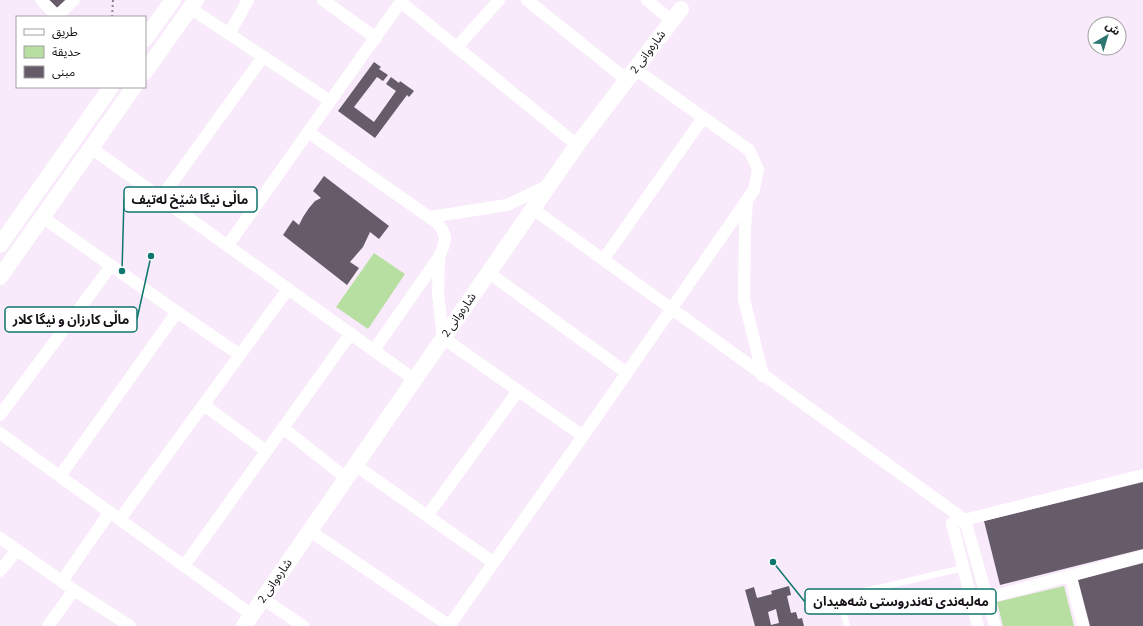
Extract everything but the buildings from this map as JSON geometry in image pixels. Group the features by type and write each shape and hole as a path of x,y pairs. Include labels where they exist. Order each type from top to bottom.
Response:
{"street":[{"path":"41,0 56,16"},
{"path":"58,16 74,0"},
{"path":"146,38 173,0"},
{"path":"229,34 248,0"},
{"path":"323,0 376,38"},
{"path":"458,47 499,0"},
{"path":"310,530 449,626 672,310 754,190 758,169 749,150 703,118 631,75 527,0"},
{"path":"647,0 676,15"},
{"path":"228,245 402,1 577,145"},
{"path":"146,71 193,4 229,34 330,102"},
{"name":"شارەوانی 2","path":"248,620 577,145 676,15"},
{"path":"162,198 263,57"},
{"path":"0,245 110,88"},
{"path":"0,278 133,88"},
{"path":"603,260 703,118"},
{"path":"308,132 430,217 444,230 445,243 440,257 374,350"},
{"path":"91,148 415,380"},
{"path":"53,170 56,178 64,181 68,180"},
{"path":"430,217 507,205 550,185"},
{"path":"32,200 42,201 44,204 44,214"},
{"path":"747,200 744,299 763,376"},
{"path":"533,209 965,520 995,626"},
{"path":"44,214 112,266 240,355"},
{"path":"440,257 438,294 443,338 583,436"},
{"path":"0,415 112,266"},
{"path":"489,273 627,373"},
{"path":"62,581 204,405 288,289"},
{"path":"60,476 177,312"},
{"path":"184,566 351,333"},
{"path":"427,516 518,391"},
{"path":"204,405 266,452"},
{"path":"283,428 346,478"},
{"path":"0,433 184,566 248,620"},
{"path":"355,465 494,563"},
{"path":"978,626 952,523 1143,475"},
{"path":"0,538 74,590 130,626"},
{"path":"0,571 17,550"},
{"path":"987,598 1143,556"},
{"path":"1070,575 1083,626"},
{"path":"48,626 74,590"},
{"path":"262,599 303,626"}],"lane":[{"path":"847,626 840,597 963,568"}],"path":[{"path":"112,16 113,0"}],"green space":[{"path":"374,253 405,274 368,329 336,307"},
{"path":"1064,586 1074,626 1003,626 997,602"}],"place":[{"name":"ماڵی کارزان و نیگا کلار","path":"151,256"},
{"name":"ماڵی نیگا شێخ لەتیف","path":"122,271"},
{"name":"مەلبەندی تەندروستی شەهیدان","path":"773,562"}]}
